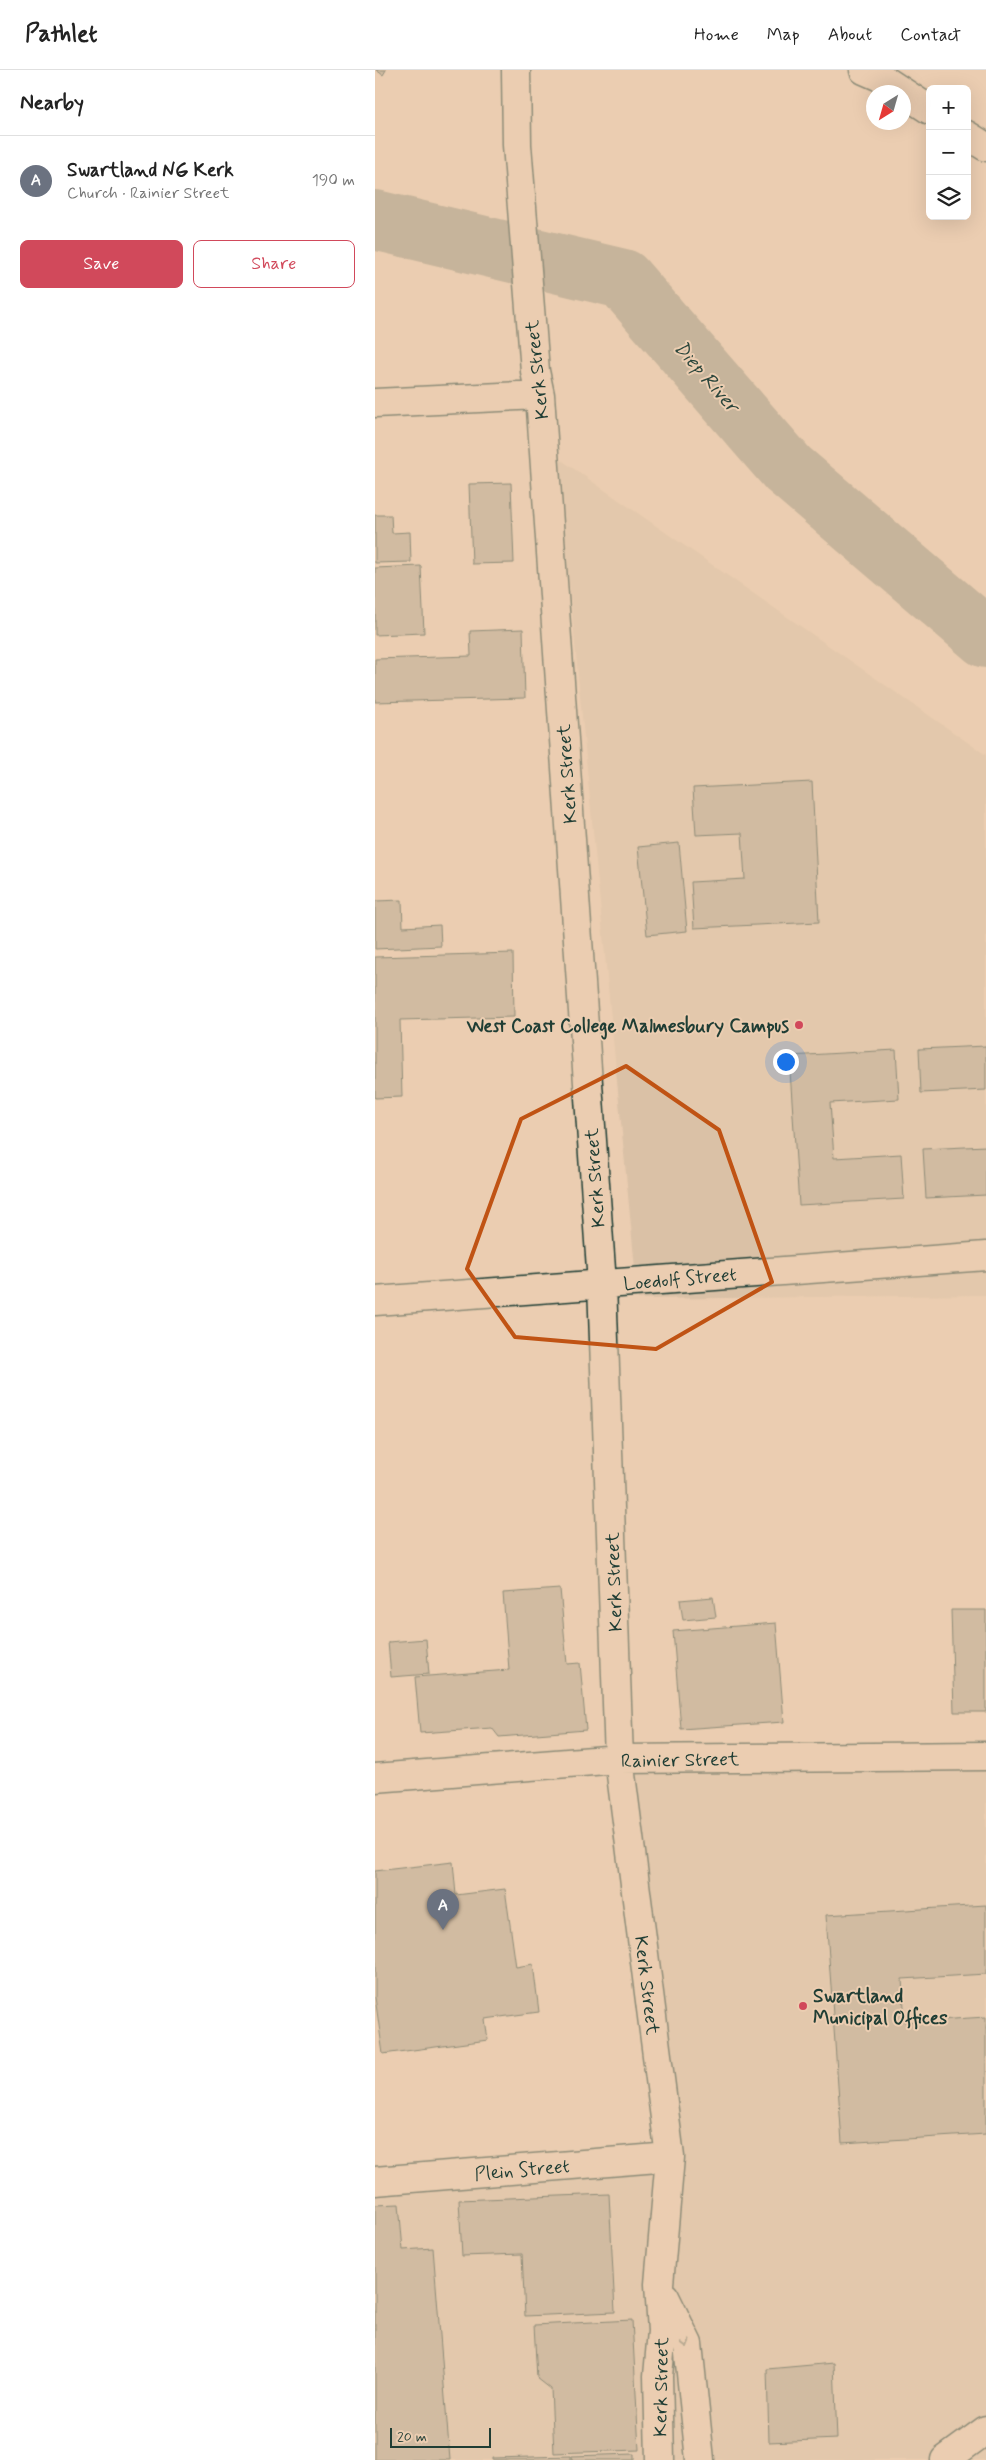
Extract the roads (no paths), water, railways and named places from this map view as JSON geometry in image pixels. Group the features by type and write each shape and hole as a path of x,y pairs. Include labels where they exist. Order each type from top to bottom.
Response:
{"street":[{"name":"Kerk Street","path":"516,70 517,145 537,383 602,1284 619,1759 670,2157 659,2284 662,2330 658,2376 660,2460"},
{"path":"864,70 880,76 926,107"},
{"path":"971,138 986,147"},
{"path":"375,403 537,383"},
{"name":"Loedolf Street","path":"375,1301 986,1256"},
{"name":"Rainier Street","path":"375,1778 619,1759 986,1756"},
{"name":"Plein Street","path":"375,2181 670,2157"},
{"name":"Kerk Street","path":"659,2284 688,2344 700,2460"},
{"path":"945,2460 986,2430"}],"waterway":[{"name":"Diep River","path":"375,220 623,279 788,469 986,638"}],"place":[{"name":"West Coast College Malmesbury Campus","path":"799,1025"},
{"name":"Swartland NG Kerk","path":"443,1930"},
{"name":"Swartland Municipal Offices","path":"803,2006"}]}
